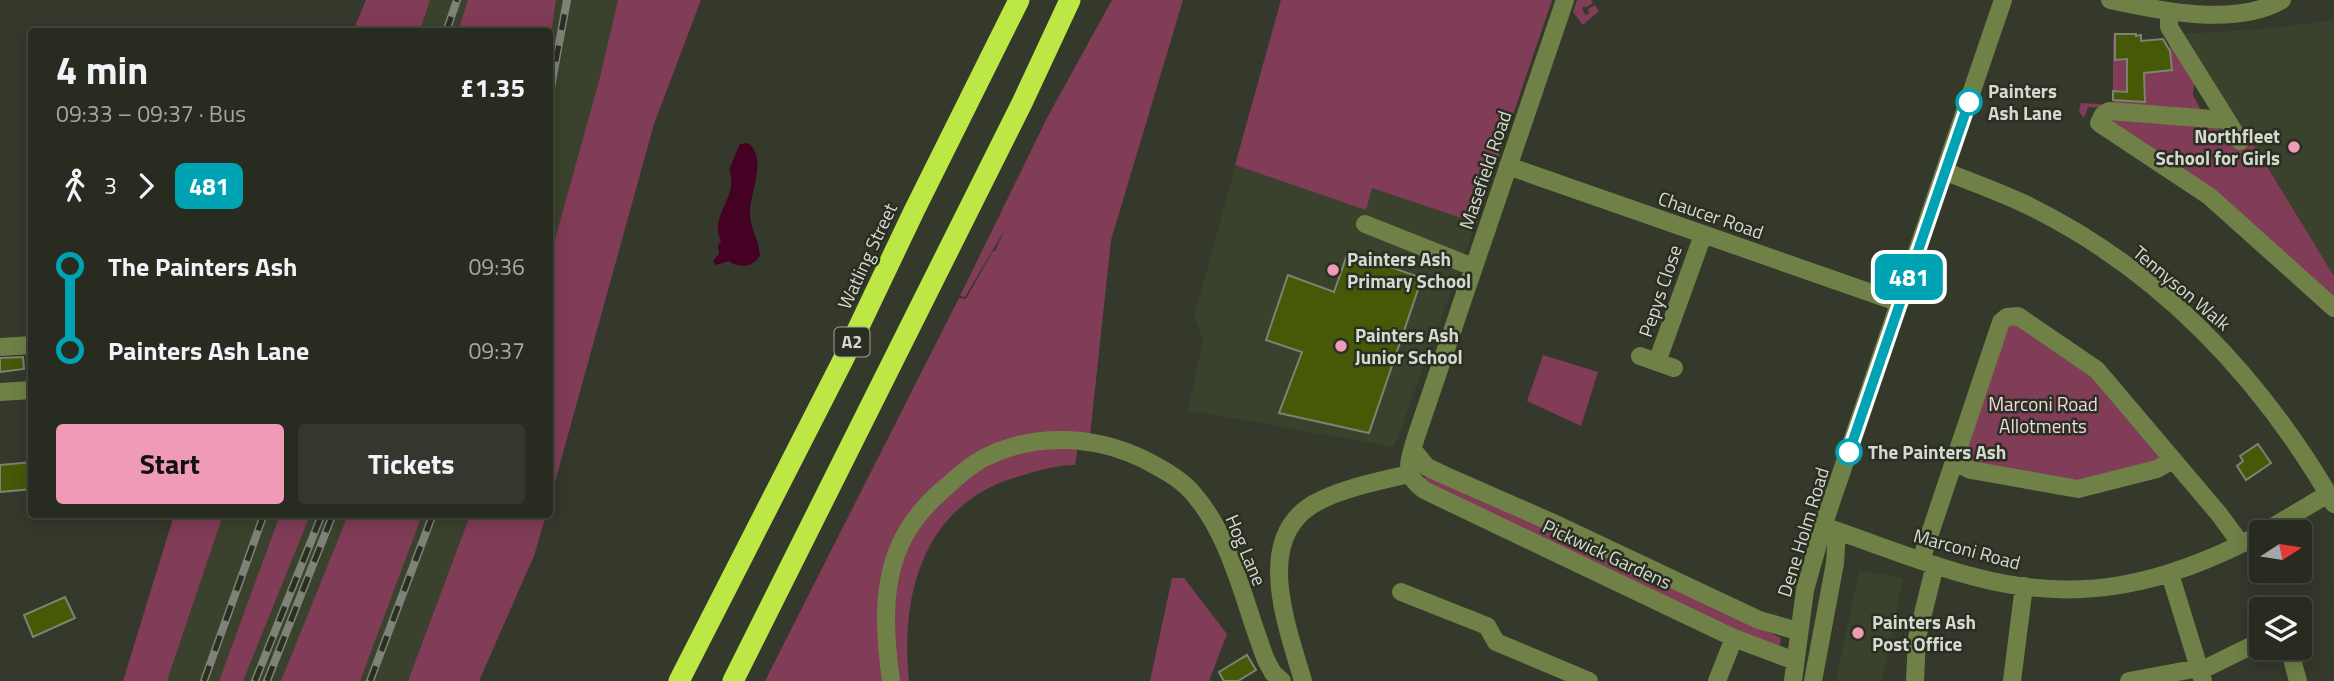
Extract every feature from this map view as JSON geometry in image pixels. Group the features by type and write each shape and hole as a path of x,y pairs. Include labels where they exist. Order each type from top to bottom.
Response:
{"highway":[{"name":"Watling Street","path":"679,681 844,358 1019,0"},
{"name":"A2","path":"733,681 1022,103 1070,0"}],"street":[{"name":"Masefield Road","path":"1409,474 1416,437 1565,0"},
{"name":"Dene Holm Road","path":"1793,681 1807,582 1830,529 1900,303 2003,0"},
{"path":"2110,0 2169,11 2197,13 2254,11 2268,8 2282,0"},
{"path":"2169,11 2169,27 2204,91 2239,141"},
{"path":"2225,120 2109,111 2099,123 2209,196 2334,308"},
{"name":"Chaucer Road","path":"1508,166 1900,303"},
{"name":"Tennyson Walk","path":"1946,172 2026,204 2056,221 2105,252 2165,297 2219,346 2259,391 2299,446 2331,499"},
{"path":"1365,224 1474,267"},
{"name":"Pepys Close","path":"1657,362 1703,235"},
{"path":"1915,681 1918,633 1928,562 1954,462 2001,323 2007,317 2014,315 2031,324 2101,373 2241,544"},
{"path":"0,347 28,345"},
{"path":"0,392 28,390"},
{"name":"Hog Lane","path":"891,681 886,619 893,565 902,541 929,501 983,458 1014,446 1053,439 1102,444 1130,453 1157,467 1193,493 1218,532 1266,660 1273,673 1282,681"},
{"name":"Pickwick Gardens","path":"1413,450 1428,467 1771,625 1798,631"},
{"path":"1954,462 1971,470 2078,489 2157,469 2173,460"},
{"path":"1300,680 1282,601 1280,558 1287,529 1304,510 1321,499 1409,474"},
{"name":"Pickwick Gardens","path":"1409,474 1424,490 1734,638 1795,661"},
{"name":"Marconi Road","path":"2289,520 2331,499"},
{"path":"1540,545 1551,522"},
{"path":"1813,681 1835,563 1830,529"},
{"name":"Marconi Road","path":"1830,529 1975,577 2024,586 2062,589 2097,588 2144,581 2206,561 2249,540"},
{"path":"2170,574 2201,673"},
{"path":"1655,600 1667,576"},
{"path":"2012,681 2024,586"},
{"path":"1401,592 1488,626 1496,642 1589,681"},
{"path":"1717,681 1734,638"},
{"path":"2129,681 2201,673 2249,647"},
{"path":"2292,660 2298,681"}],"shaded area":[{"path":"430,0 618,0 600,77 553,246 553,28 421,28"},
{"name":"Painters Ash Primary School","path":"1281,0 1552,0 1476,223 1394,447 1188,410 1203,339 1194,317"},
{"name":"Northfleet School for Girls","path":"2334,20 2334,276 2261,156 2181,34 2265,29"},
{"path":"748,143 757,157 750,212 760,256 754,263 746,266 729,261 716,265 713,261 719,254 718,245 721,241 718,223 731,189 729,170 740,144"},
{"path":"222,518 469,518 408,681 167,681"},
{"path":"1859,571 1903,578 1882,681 1836,681"}],"green space":[{"path":"366,0 430,0 421,28 354,28"},
{"path":"468,0 556,0 552,28 459,28"},
{"path":"618,0 701,0 654,124 553,489 553,246 600,77"},
{"path":"1112,0 1183,0 1111,240 1090,436 1012,440 898,538 887,681 765,681 959,298 966,299 995,251 1004,231 965,297 960,296 1048,116"},
{"path":"1281,0 1552,0 1476,223 1372,188 1366,210 1235,165"},
{"path":"1577,0 1591,0 1593,3 1582,7 1585,15 1589,14 1588,9 1595,5 1599,11 1583,25 1573,12"},
{"path":"2113,30 2115,59 2127,59 2127,69 2142,68 2143,40 2145,62 2172,70 2169,38 2195,76 2193,95 2204,116 2088,107 2084,118 2079,112 2081,103 2113,105"},
{"path":"2111,117 2213,125 2240,145 2249,137 2334,276 2334,305 2109,124"},
{"name":"Marconi Road Allotments","path":"2017,324 2088,367 2162,452 2161,463 2075,485 1976,468 1963,457 1976,410 2009,325"},
{"path":"1543,355 1598,372 1581,426 1527,401"},
{"path":"1078,447 1075,465 1017,477 985,490 960,508 940,530 925,556 915,585 907,648 909,681 896,681 892,659 897,569 918,522 966,473 1019,450"},
{"path":"1427,474 1781,638 1778,653 1420,485"},
{"path":"173,518 222,518 167,681 123,681"},
{"path":"279,518 309,518 243,681 219,681"},
{"path":"347,518 421,518 360,681 281,681"},
{"path":"469,518 545,518 534,556 479,681 408,681"},
{"path":"1172,578 1184,578 1227,634 1209,681 1150,681"}],"building":[{"path":"2115,34 2141,35 2141,41 2163,39 2170,51 2172,70 2144,73 2145,102 2113,100 2113,91 2127,92 2127,59 2115,60"},
{"name":"Painters Ash Junior School","path":"1348,252 1422,278 1369,433 1279,413 1302,352 1266,340 1288,275 1334,292"},
{"path":"23,357 24,369 0,372 0,358"},
{"path":"2258,444 2271,463 2246,480 2237,466 2243,461 2240,456"},
{"path":"28,462 28,489 0,492 0,465"},
{"path":"65,597 75,618 33,637 24,615"},
{"path":"1247,655 1256,670 1238,681 1224,681 1219,672"}],"railway":[{"path":"447,28 457,0"},
{"path":"553,77 567,0"},
{"path":"204,681 263,518"},
{"path":"255,681 320,518"},
{"path":"267,681 331,518"},
{"path":"370,681 431,518"}],"bus line":[{"name":"481","path":"1849,452 1969,102"}],"place":[{"name":"Painters Ash Lane","path":"1969,102"},
{"name":"Northfleet School for Girls","path":"2294,147"},
{"name":"Painters Ash Primary School","path":"1333,270"},
{"name":"Painters Ash Junior School","path":"1341,346"},
{"name":"The Painters Ash","path":"1849,452"},
{"name":"Painters Ash Post Office","path":"1858,633"}]}
